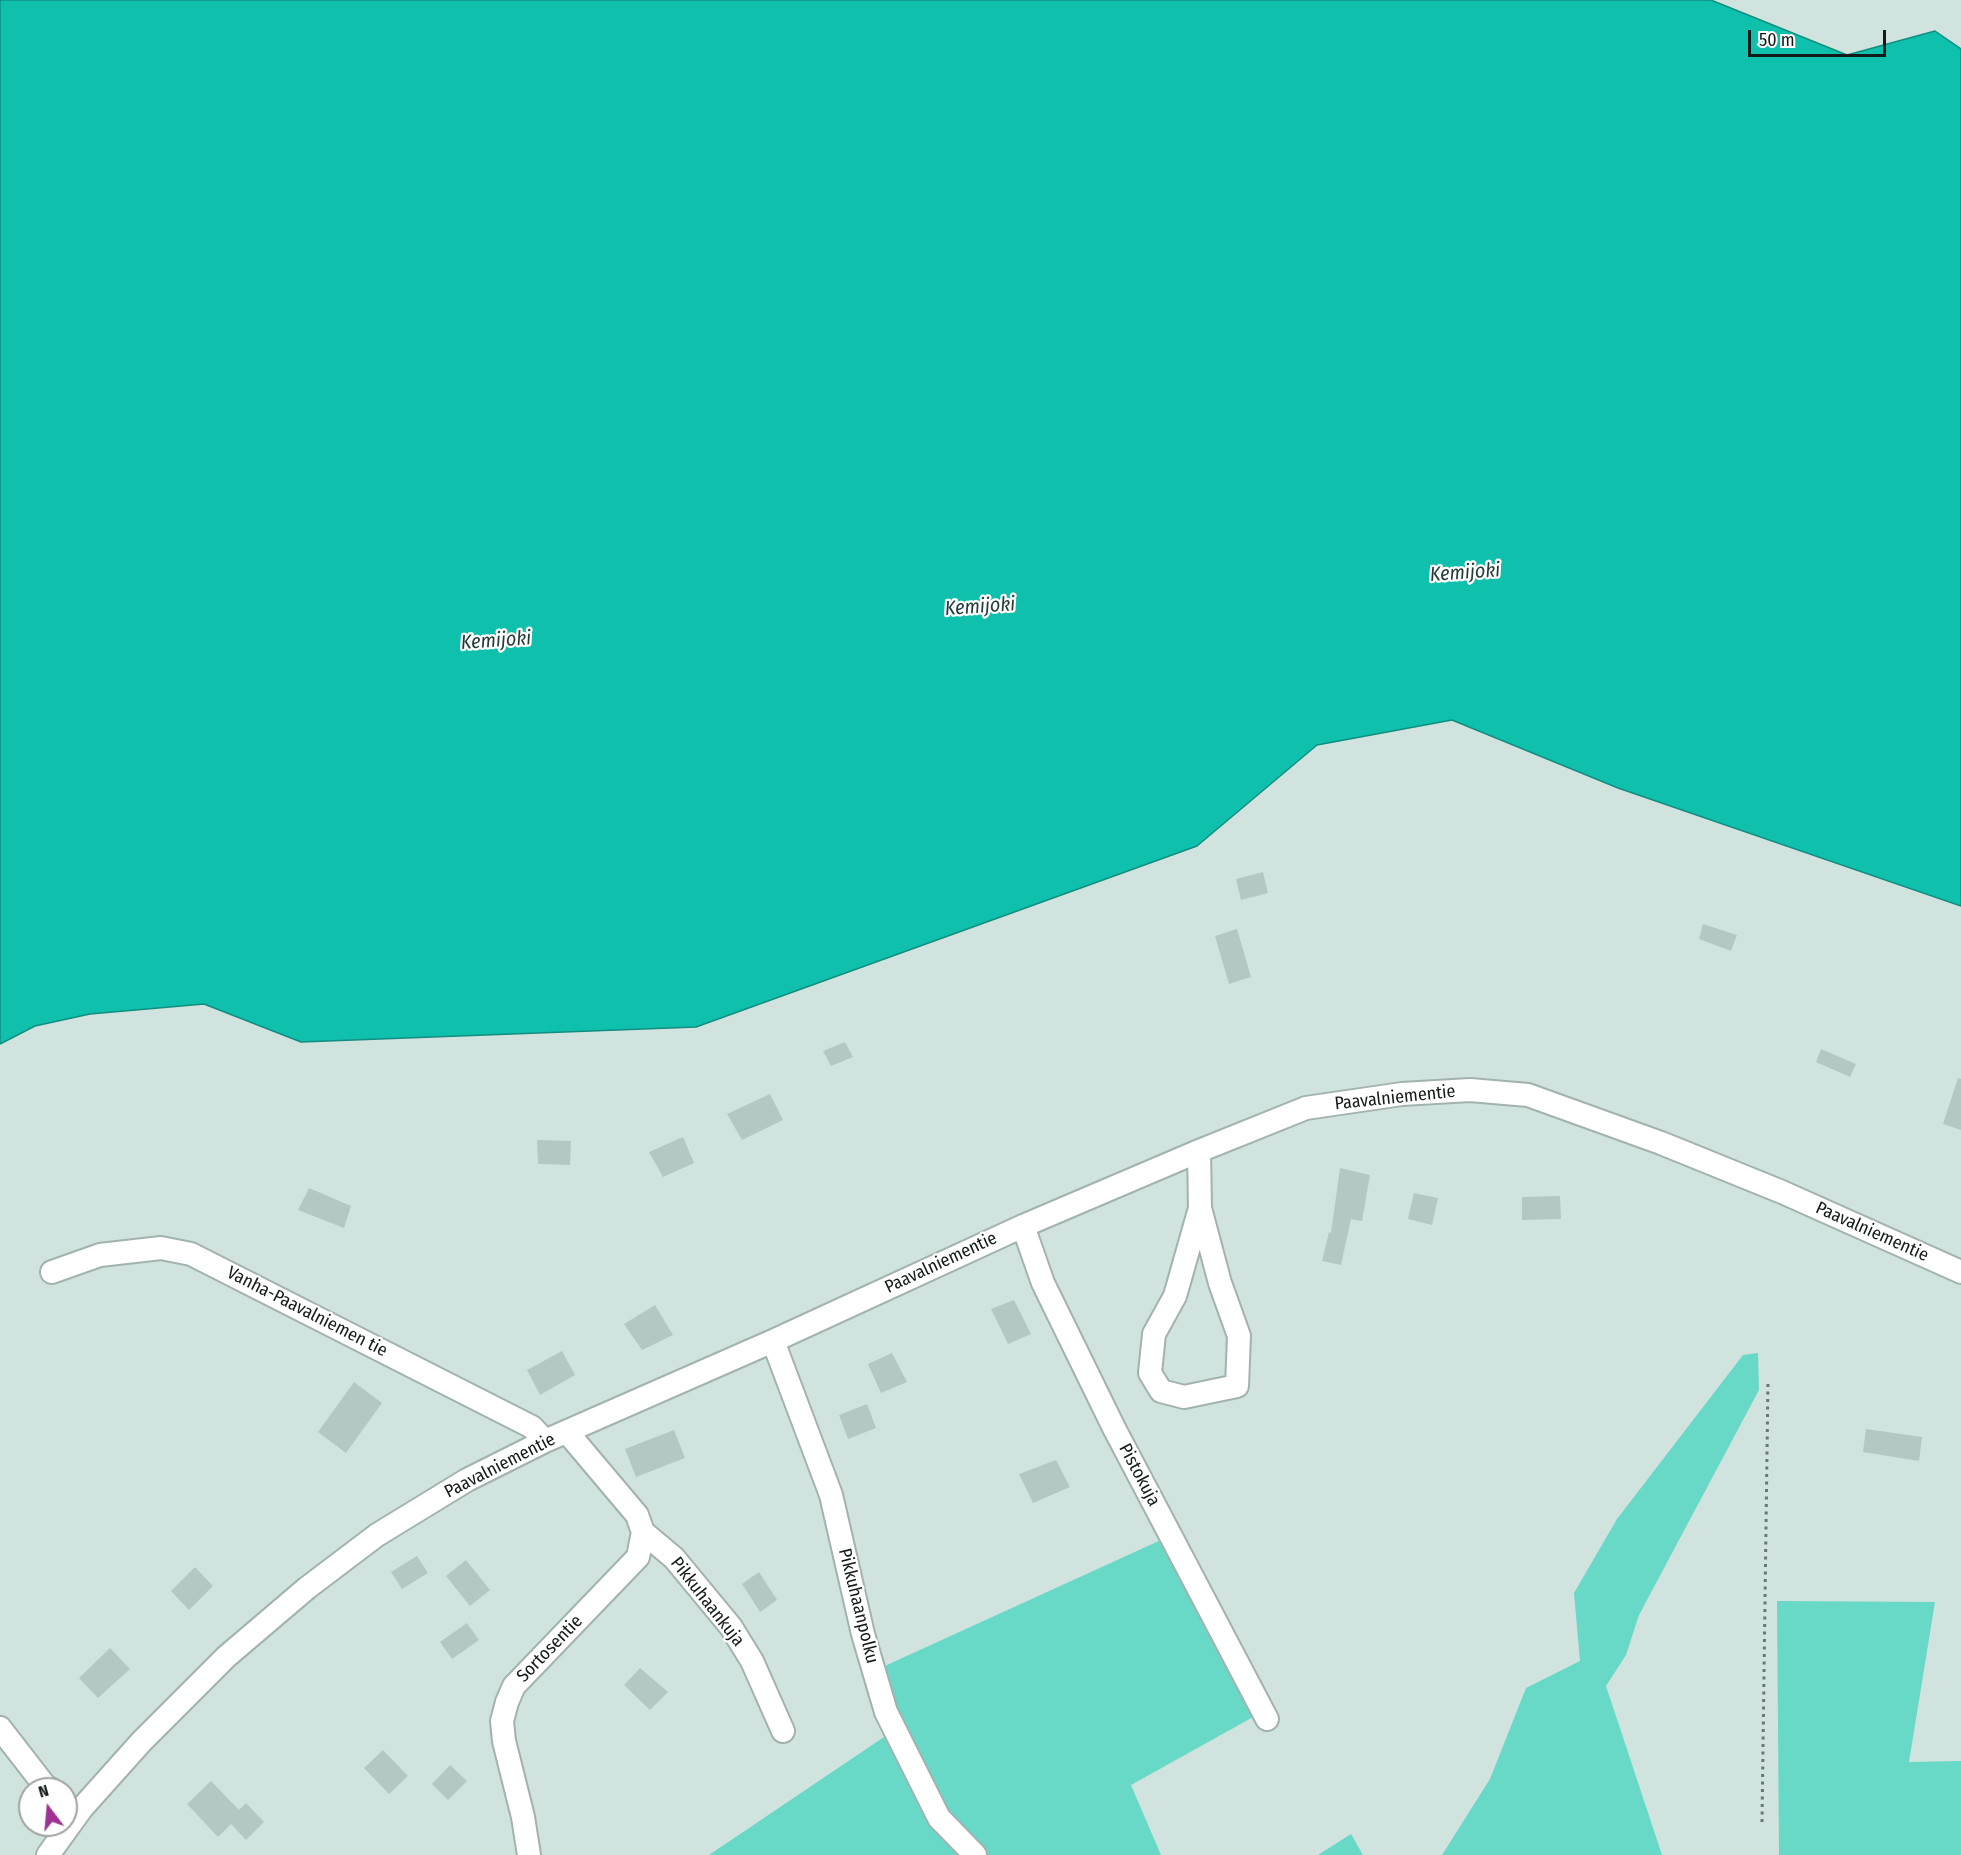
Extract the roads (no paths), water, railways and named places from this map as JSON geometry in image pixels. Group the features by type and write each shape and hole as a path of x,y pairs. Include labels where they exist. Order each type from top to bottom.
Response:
{"street":[{"name":"Paavalniementie","path":"78,1799 142,1741 226,1657 307,1588 387,1528 467,1479 545,1441 772,1341 1023,1226 1306,1108 1402,1094 1470,1090 1528,1095 1661,1143 1771,1187 1961,1272"},
{"path":"1199,1151 1200,1208 1220,1283 1239,1336 1237,1386 1184,1397 1161,1391 1150,1373 1154,1334 1175,1296 1200,1208"},
{"name":"Pistokuja","path":"1023,1226 1043,1283 1114,1428 1268,1719"},
{"name":"Vanha-Paavalniemen tie","path":"52,1272 100,1255 161,1248 191,1254 532,1427 545,1441"},
{"name":"Pikkuhaanpolku","path":"772,1341 831,1496 863,1634 886,1712 939,1818 975,1855"},
{"name":"Pikkuhaankuja","path":"567,1432 637,1515 643,1532 674,1558 731,1627 752,1661 783,1731"},
{"name":"Sortosentie","path":"529,1855 523,1817 504,1741 502,1721 507,1702 514,1686 638,1557 643,1532"},
{"path":"0,1728 38,1777"},
{"name":"Paavalniementie","path":"48,1855 57,1837"}],"water":[{"name":"Kemijoki","path":"0,0 1711,0 1847,55 1935,31 1961,49 1961,906 1618,788 1452,720 1317,745 1197,846 696,1027 301,1042 204,1004 90,1014 35,1026 0,1044"}]}
